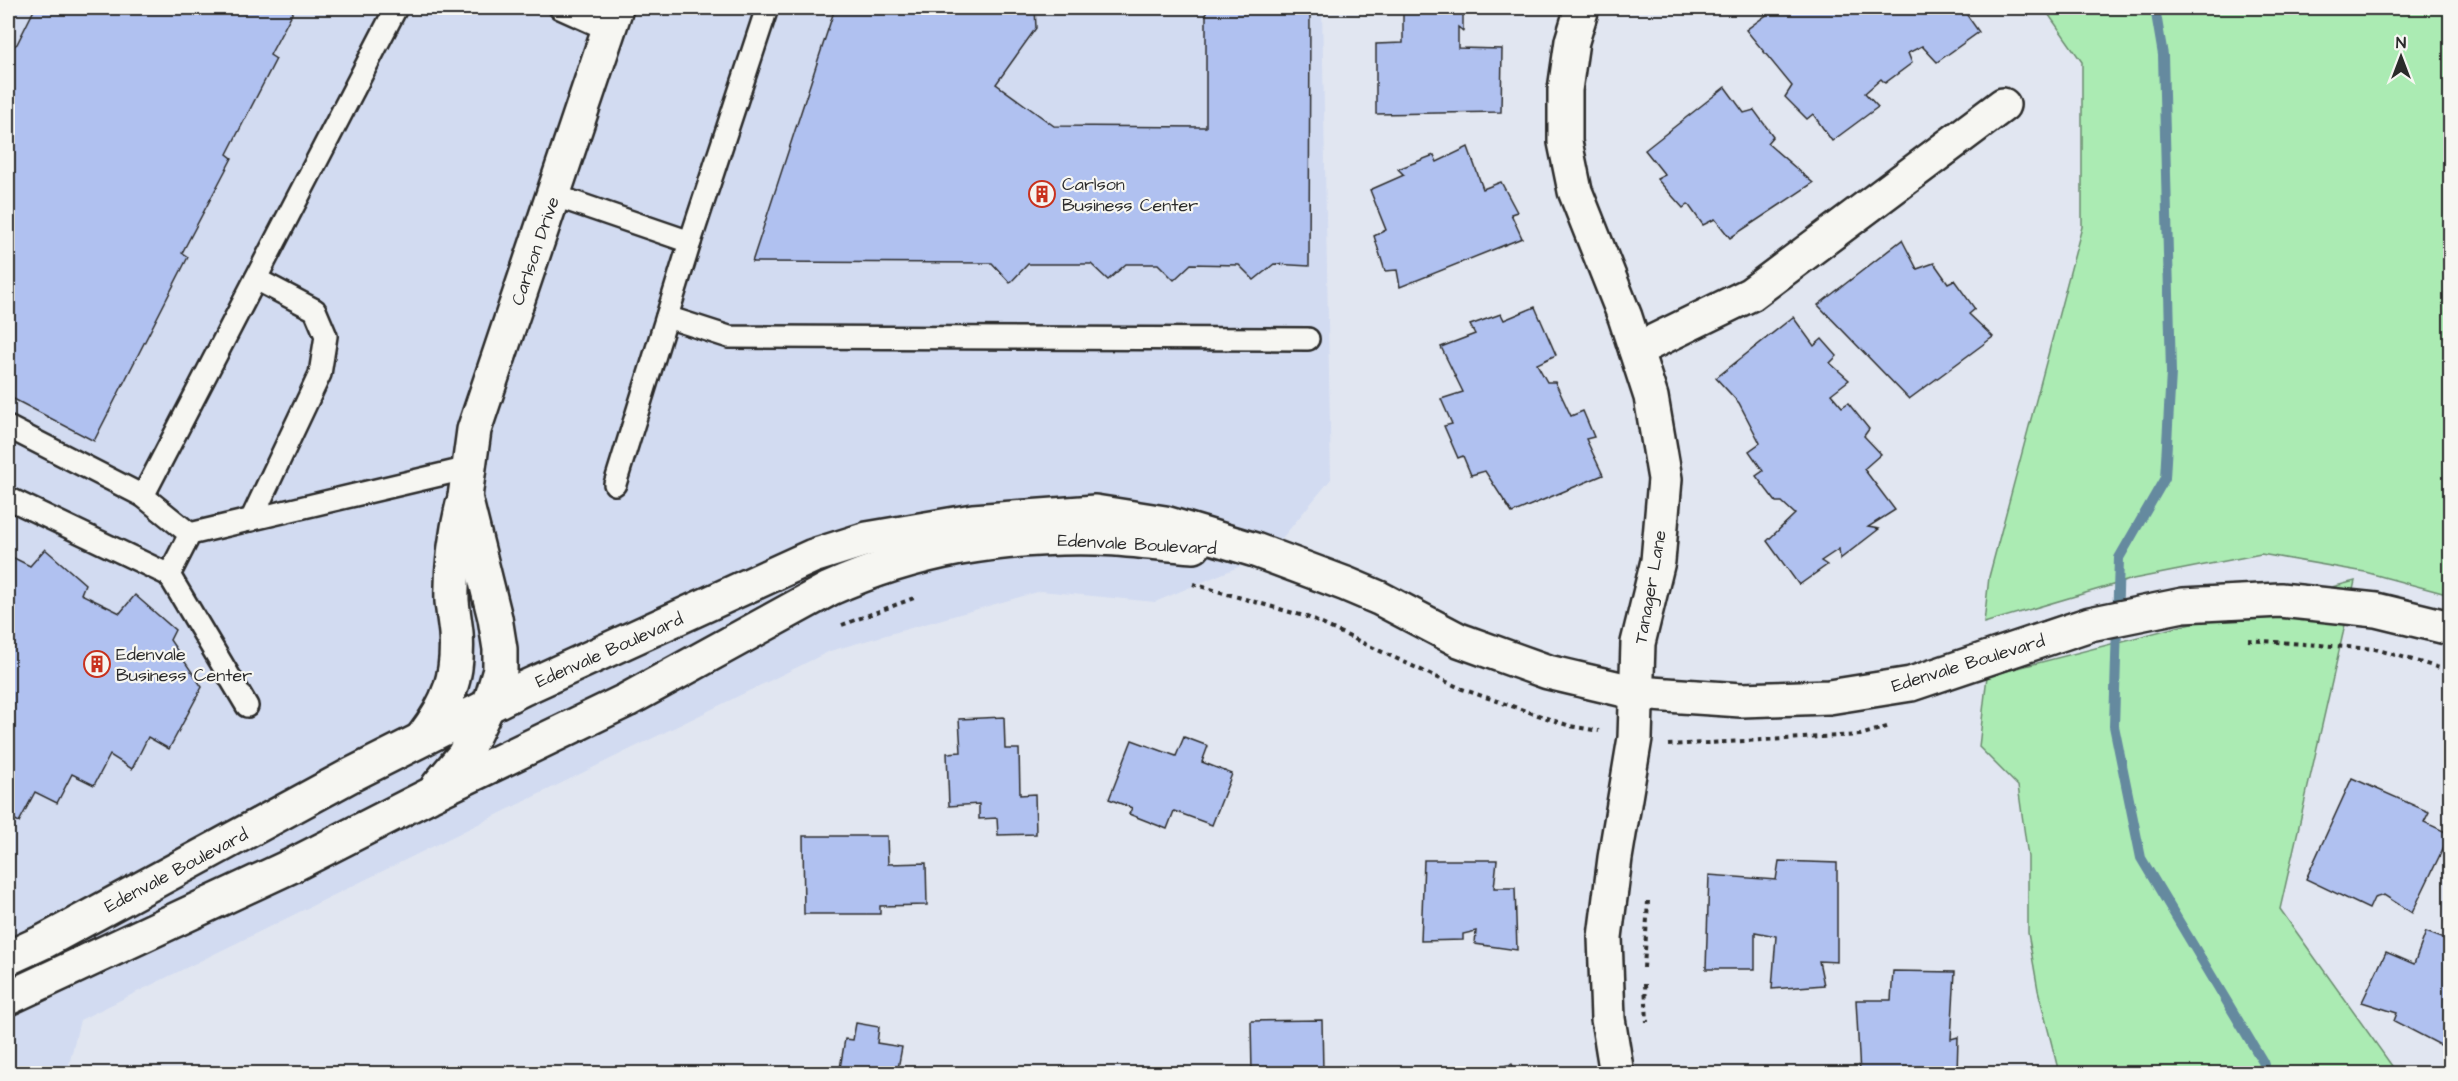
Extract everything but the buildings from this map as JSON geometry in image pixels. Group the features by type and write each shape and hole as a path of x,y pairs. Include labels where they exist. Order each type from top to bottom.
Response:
{"street":[{"name":"Tanager Lane","path":"1582,8 1572,41 1565,90 1565,142 1575,191 1636,350 1651,397 1665,479 1658,561 1638,643 1635,738 1615,858 1605,937 1608,1019 1617,1074"},
{"name":"Carlson Drive","path":"420,740 442,710 454,680 456,633 452,604 452,565 474,430 612,19"},
{"path":"1636,350 1751,294 2003,105"},
{"path":"430,795 464,755 488,706 500,670 500,649 495,618 467,482"},
{"name":"Edenvale Boulevard","path":"8,958 488,706 813,556 890,534 973,521 1095,512 1165,523 1205,537 1255,550 1379,598 1459,640 1548,672 1637,693 1741,700 1829,697 1899,686 1997,657 2090,624 2183,605 2290,601 2376,610 2451,628"},
{"name":"Edenvale Boulevard","path":"8,998 291,866 430,795 627,700 829,589 859,575 924,554 965,545 1061,538 1100,538 1255,550"}],"lane":[{"path":"143,496 396,8"},
{"path":"560,8 612,19"},
{"path":"615,484 690,242 767,8"},
{"path":"553,195 690,242"},
{"path":"250,520 320,374 326,336 315,310 256,279"},
{"path":"667,317 729,337 1308,339"},
{"path":"8,427 143,496 189,534"},
{"path":"189,534 250,520 467,482"},
{"path":"8,498 169,575 248,706"},
{"path":"169,575 189,534"}],"path":[{"path":"1185,582 1307,617 1462,689 1570,726 1672,746"},
{"path":"833,628 922,595"},
{"path":"2240,639 2375,649 2451,671"},
{"path":"1648,1031 1644,968 1649,898"}],"shaded area":[{"path":"8,8 1322,8 1331,479 1269,554 1155,602 1041,591 830,651 80,1020 67,1073 8,1073"}],"green space":[{"path":"2044,8 2450,8 2450,595 2365,572 2261,554 2133,579 1984,623 1989,577 2082,227 2082,62"},
{"path":"2355,581 2280,909 2397,1073 2059,1073 2038,990 2028,933 2028,857 2018,786 1979,747 1987,676"}],"waterway":[{"path":"2155,8 2163,55 2171,373 2165,478 2119,558 2114,726 2141,858 2263,1062 2267,1074"}],"place":[{"name":"Carlson Business Center","path":"1042,194"},
{"name":"Edenvale Business Center","path":"97,664"}]}
